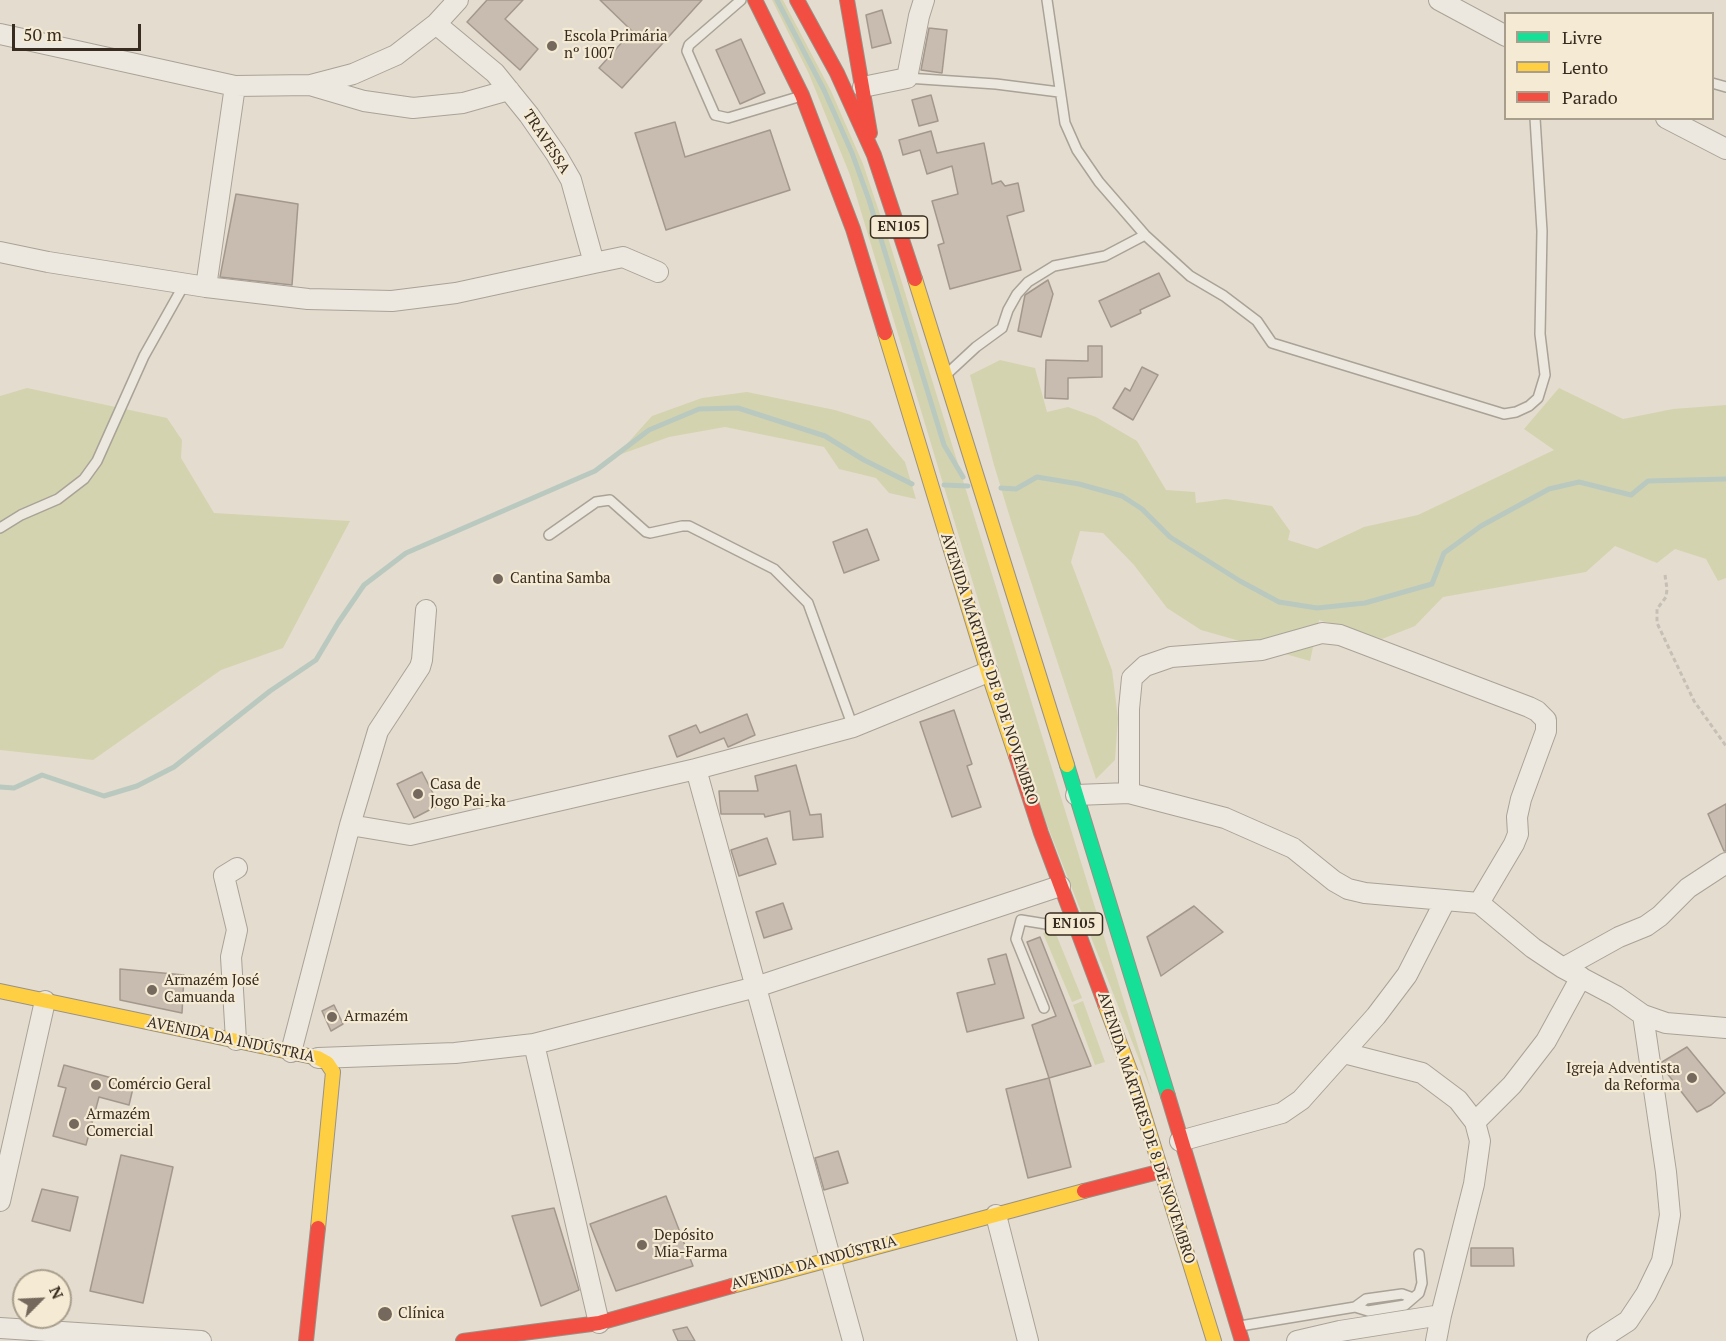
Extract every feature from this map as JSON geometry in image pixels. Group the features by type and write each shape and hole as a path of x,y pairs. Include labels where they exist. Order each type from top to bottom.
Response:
{"main road":[{"name":"AVENIDA MÁRTIRES DE 8 DE NOVEMBRO","path":"756,0 802,95 853,229 987,672 1060,886 1113,1022 1214,1341"},
{"name":"AVENIDA MÁRTIRES DE 8 DE NOVEMBRO","path":"797,0 837,73 874,155 896,219 1076,795 1242,1341"},
{"path":"848,0 874,155"},
{"name":"AVENIDA DA INDÚSTRIA","path":"0,991 291,1052 318,1058 327,1063 333,1072 332,1088 306,1341"},
{"name":"AVENIDA DA INDÚSTRIA","path":"463,1341 520,1337 599,1323 830,1258 1162,1171"}],"street":[{"path":"0,34 235,86 311,85 353,74 396,55 436,24 458,0"},
{"path":"863,87 907,78 924,0"},
{"path":"1439,0 1504,35"},
{"name":"TRAVESSA","path":"436,24 495,73 549,144 570,180 594,263"},
{"path":"311,85 364,101 413,108 463,103 509,90"},
{"path":"206,287 235,86"},
{"path":"1670,120 1725,146"},
{"path":"0,252 48,262 206,287 308,299 392,301 456,293 623,257 658,272"},
{"path":"291,1052 350,825 378,731 409,685 422,660 426,610"},
{"path":"1129,793 1129,710 1132,678 1145,666 1171,657 1262,650 1322,633 1340,635 1529,707 1546,720 1546,731 1521,799 1517,817 1518,834 1479,903"},
{"path":"350,825 410,835 696,769 853,727 987,672"},
{"path":"696,769 853,1341"},
{"path":"1076,795 1129,793 1225,818 1293,848 1334,881 1348,889 1365,893 1479,903 1533,948 1563,968 1616,996 1643,1015 1666,1023 1726,1028"},
{"path":"1563,968 1619,937 1646,926 1660,916 1688,888 1726,863"},
{"path":"236,1040 231,957 237,930 224,876 237,868"},
{"path":"318,1058 455,1053 534,1044 756,987 1060,886"},
{"path":"1180,1141 1282,1113 1300,1100 1344,1053 1407,975 1445,901"},
{"path":"1475,1122 1512,1085 1546,1041 1581,977"},
{"path":"0,1202 45,1001"},
{"path":"1597,1341 1628,1321 1646,1293 1662,1261 1670,1215 1643,1015"},
{"path":"534,1044 599,1323"},
{"path":"1344,1053 1422,1073 1458,1100 1475,1122 1480,1141 1474,1184 1436,1341"},
{"path":"996,1215 1028,1341"},
{"path":"1297,1341 1341,1336 1441,1315"},
{"path":"0,1328 141,1339 201,1341"}],"lane":[{"path":"741,0 689,45 687,51 715,115 728,118 802,95"},
{"path":"1047,0 1065,123 1077,150 1099,182 1145,235 1190,276 1224,296 1257,321 1272,343 1504,414 1529,406 1538,398 1545,375 1540,334 1542,231 1535,120"},
{"path":"907,78 996,84 1059,92"},
{"path":"946,376 976,347 1002,328 1017,294 1028,282 1054,267 1105,256 1145,235"},
{"path":"0,528 21,515 58,499 84,479 97,461 144,356 185,283"},
{"path":"549,535 596,502 610,500 646,532 689,526 774,569 808,603 853,727"},
{"path":"1014,901 1021,920 1016,939 1044,1008"},
{"path":"1021,920 1052,925 1072,917"},
{"path":"1238,1326 1355,1307 1368,1311 1405,1305 1419,1293 1422,1283 1419,1254"}],"path":[{"path":"1665,575 1666,597 1657,609 1657,623 1694,701 1726,746"}],"green space":[{"path":"772,0 783,0 831,91 863,164 890,244 1153,1095 1042,812 850,175 809,74"},
{"path":"1000,360 1035,368 1047,412 1068,407 1096,417 1137,441 1166,490 1195,492 1196,503 1226,499 1272,506 1290,531 1288,540 1317,549 1364,527 1418,515 1554,450 1524,429 1559,388 1623,419 1673,409 1726,405 1726,578 1718,581 1706,559 1675,549 1657,563 1615,546 1586,572 1443,597 1415,626 1382,639 1319,620 1310,661 1201,630 1167,608 1134,565 1103,533 1080,531 1071,562 1112,670 1118,718 1115,760 1096,779 1011,521 970,375"},
{"path":"27,388 167,418 182,440 181,458 214,513 350,521 283,648 221,670 93,760 0,750 0,396"},
{"path":"747,392 835,410 870,421 905,462 916,499 889,493 876,478 839,469 824,447 725,427 669,437 616,456 652,416 702,398"},
{"path":"1054,929 1082,998 1072,1002 1043,933"},
{"path":"1083,1001 1105,1062 1095,1065 1073,1005"}],"building":[{"path":"487,0 523,0 505,19 538,49 520,70 467,22"},
{"path":"600,0 702,0 622,88 599,68 632,31"},
{"path":"882,10 891,43 872,48 866,15"},
{"path":"929,28 947,30 942,73 921,70"},
{"path":"741,39 765,93 740,104 716,50"},
{"path":"931,95 938,121 919,126 912,100"},
{"path":"675,122 685,157 770,130 790,190 666,230 635,133"},
{"path":"931,131 937,153 984,143 992,184 1001,181 1005,186 1018,183 1024,211 1007,216 1021,270 950,289 938,245 944,243 932,201 958,194 952,166 927,174 920,150 903,155 899,140"},
{"path":"236,194 298,204 292,285 220,277"},
{"path":"1159,273 1170,296 1111,327 1099,301"},
{"path":"1048,280 1053,294 1041,337 1018,331 1025,295"},
{"path":"1088,346 1102,346 1102,377 1068,378 1068,399 1045,398 1046,360 1088,361"},
{"path":"1142,367 1158,375 1133,420 1113,408 1125,388 1130,391"},
{"path":"867,529 879,560 844,573 833,542"},
{"path":"954,710 972,764 967,766 981,807 952,817 920,722"},
{"path":"747,714 755,735 728,747 724,738 677,757 669,736 696,725 700,733"},
{"path":"796,765 810,815 821,814 823,837 793,840 790,811 765,817 764,814 721,814 719,791 758,791 755,776"},
{"name":"Casa de Jogo Pai-ka","path":"422,772 439,805 414,818 397,784"},
{"path":"1726,804 1726,851 1724,851 1708,814"},
{"path":"767,838 776,864 739,876 731,850"},
{"path":"783,903 792,929 764,938 756,912"},
{"path":"1194,906 1223,932 1161,976 1147,937"},
{"path":"1040,937 1091,1066 1049,1078 1032,1025 1056,1016 1027,942"},
{"path":"1006,954 1024,1018 967,1032 957,993 995,984 988,959"},
{"name":"Armazém José Camuanda","path":"120,969 184,975 182,1013 120,1000"},
{"name":"Armazém","path":"334,1005 343,1024 331,1031 322,1011"},
{"name":"Igreja Adventista da Reforma","path":"1687,1047 1725,1093 1711,1105 1697,1112 1663,1068 1662,1062"},
{"path":"64,1065 134,1084 129,1105 99,1097 86,1145 53,1136 66,1088 58,1086"},
{"path":"1049,1078 1071,1167 1028,1178 1006,1089"},
{"path":"838,1151 848,1183 824,1190 815,1158"},
{"path":"121,1155 173,1167 143,1303 90,1291"},
{"path":"42,1189 78,1197 70,1231 32,1221"},
{"name":"Depósito Mia-Farma","path":"666,1196 693,1266 616,1291 590,1224"},
{"path":"554,1208 579,1290 541,1306 512,1216"},
{"path":"1471,1248 1513,1248 1514,1266 1471,1266"},
{"path":"687,1327 695,1341 678,1341 673,1330"}],"waterway":[{"path":"777,0 824,90 852,153 869,200 944,445 963,477"},
{"path":"0,787 14,788 42,775 104,796 137,786 174,767 270,691 316,660 364,585 406,553 595,471 649,430 699,409 738,408 825,436 864,460 912,484"},
{"path":"1001,488 1016,489 1037,477 1079,484 1122,496 1142,509 1170,537 1240,581 1279,602 1317,608 1365,603 1432,584 1444,553 1481,526 1549,489 1579,482 1631,495 1648,481 1726,479"},
{"path":"944,485 968,486"}],"traffic: fast":[{"path":"1067,765 1168,1096"}],"traffic: slow":[{"path":"915,279 1067,765"},
{"path":"885,333 988,672 1016,756"},
{"path":"0,991 318,1058 327,1063 333,1072 318,1228"},
{"path":"1105,1004 1132,1076 1214,1341"},
{"path":"732,1286 1084,1191"}],"traffic: jam":[{"path":"755,0 802,95 853,229 885,333"},
{"path":"797,0 837,73 874,155 915,279"},
{"path":"847,0 870,133"},
{"path":"1016,756 1041,833 1105,1004"},
{"path":"1168,1096 1242,1341"},
{"path":"1084,1191 1162,1171"},
{"path":"306,1341 318,1228"},
{"path":"463,1341 599,1323 732,1286"}],"place":[{"name":"Escola Primária nº 1007","path":"552,46"},
{"name":"Cantina Samba","path":"498,579"},
{"name":"Casa de Jogo Pai-ka","path":"418,794"},
{"name":"Armazém José Camuanda","path":"152,990"},
{"name":"Armazém","path":"332,1017"},
{"name":"Igreja Adventista da Reforma","path":"1692,1078"},
{"name":"Comércio Geral","path":"96,1085"},
{"name":"Armazém Comercial","path":"74,1124"},
{"name":"Depósito Mia-Farma","path":"642,1245"},
{"name":"Clínica","path":"385,1314"}]}
